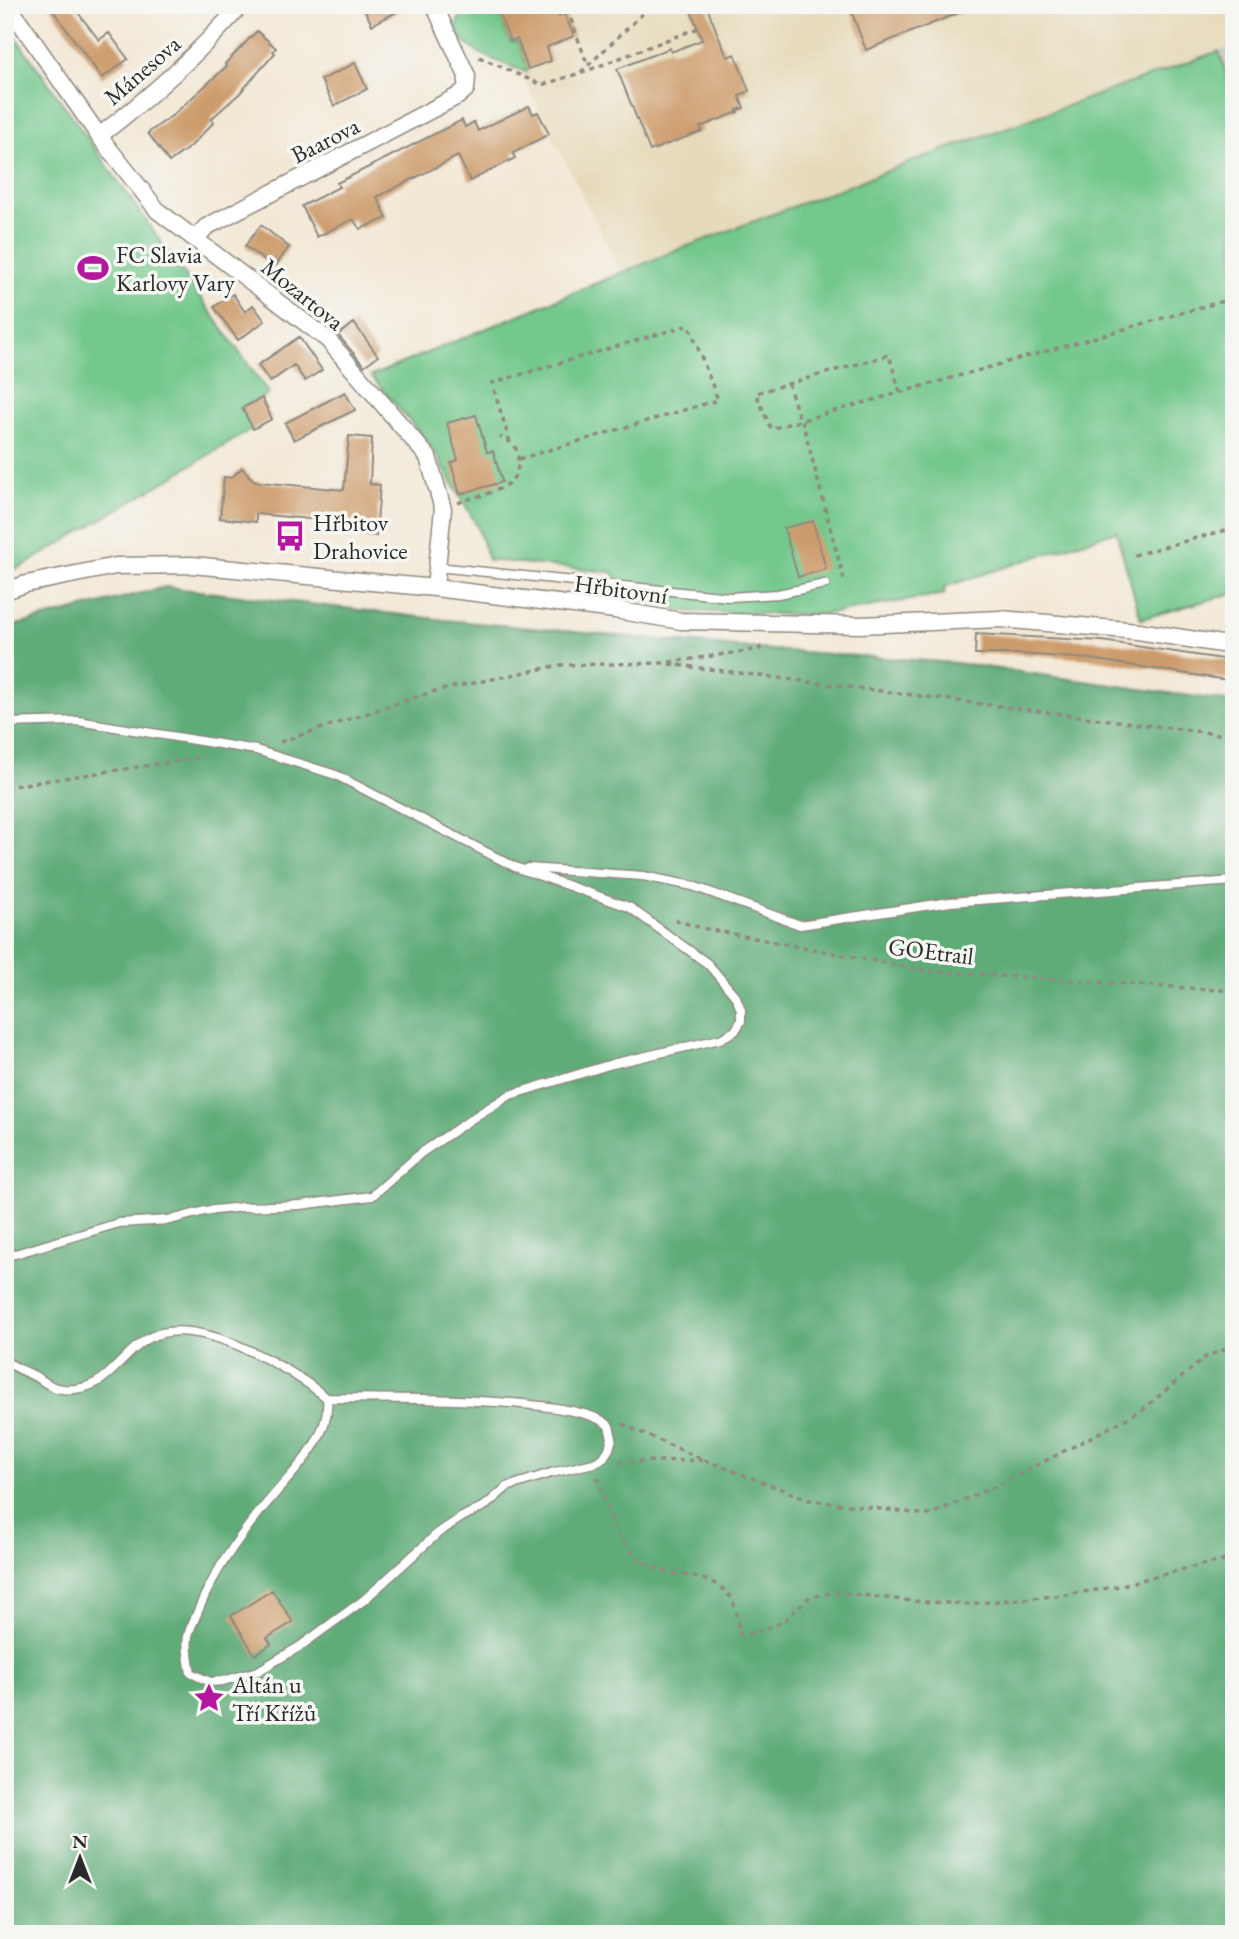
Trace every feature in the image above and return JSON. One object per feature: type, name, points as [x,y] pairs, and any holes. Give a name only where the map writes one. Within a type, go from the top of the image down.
[{"type":"street","name":"Mozartova","points":[[8,5],[99,136],[158,211],[328,340],[428,457],[443,509],[435,588]]},
{"type":"street","name":"Mánesova","points":[[99,136],[148,99],[206,45],[242,5]]},
{"type":"street","points":[[434,5],[455,47]]},
{"type":"street","name":"Baarova","points":[[195,239],[206,227],[458,96],[466,89],[467,76],[455,47]]},
{"type":"street","name":"Hřbitovní","points":[[5,591],[26,584],[116,566],[192,565],[435,588],[615,610],[681,621],[860,625],[1001,619],[1138,631],[1234,646]]},
{"type":"lane","points":[[437,567],[730,597],[778,594],[825,584]]},
{"type":"lane","points":[[5,723],[78,721],[257,750],[336,775],[515,867],[629,907],[708,964],[737,997],[741,1010],[741,1021],[735,1031],[720,1039],[612,1064],[510,1095],[421,1153],[372,1196],[300,1205],[205,1211],[170,1220],[119,1223],[5,1257]]},
{"type":"lane","points":[[515,867],[643,876],[693,886],[800,925],[950,902],[1234,881]]},
{"type":"lane","points":[[5,1361],[55,1388],[75,1389],[89,1386],[106,1377],[131,1352],[159,1334],[178,1331],[236,1345],[273,1361],[303,1379],[327,1398],[544,1405],[595,1416],[609,1426],[612,1438],[607,1454],[594,1463],[551,1472],[507,1487],[486,1505],[462,1517],[438,1534],[365,1600],[299,1647],[258,1671],[210,1682],[191,1673],[188,1634],[213,1575],[259,1512],[317,1442],[328,1412],[327,1398]]},
{"type":"path","points":[[579,74],[652,5]]},
{"type":"path","points":[[558,12],[567,9],[588,66]]},
{"type":"path","points":[[455,47],[542,85],[579,74],[698,28]]},
{"type":"path","points":[[900,392],[889,355],[756,393],[771,429],[1234,298]]},
{"type":"path","points":[[510,442],[492,383],[689,325],[718,400],[519,459]]},
{"type":"path","points":[[788,383],[801,421],[845,584]]},
{"type":"path","points":[[443,509],[505,489],[513,482],[519,468],[518,451],[500,436]]},
{"type":"path","points":[[1134,555],[1234,527]]},
{"type":"path","points":[[257,750],[435,691],[560,665],[664,663],[760,649],[761,622]]},
{"type":"path","points":[[664,663],[1234,736]]},
{"type":"path","points":[[5,787],[217,755]]},
{"type":"path","name":"GOEtrail","points":[[666,918],[702,928],[927,971],[1234,991]]},
{"type":"path","points":[[595,1416],[610,1419],[704,1460],[810,1500],[929,1516],[1005,1482],[1141,1411],[1208,1356],[1234,1346]]},
{"type":"path","points":[[704,1460],[594,1463],[611,1524],[629,1550],[653,1568],[708,1578],[730,1595],[741,1635],[755,1633],[783,1622],[808,1598],[835,1592],[969,1604],[1066,1595],[1114,1587],[1234,1559]]},
{"type":"shaded area","points":[[496,5],[1234,5],[1234,46],[620,270],[527,86]]},
{"type":"shaded area","points":[[1234,46],[1234,102],[1219,51]]},
{"type":"green space","points":[[478,5],[496,5],[510,41],[518,42],[528,69],[526,72],[480,53],[460,37],[456,27],[460,17]]},
{"type":"green space","name":"FC Slavia Karlovy Vary","points":[[5,22],[269,394],[242,408],[254,428],[23,566],[5,572]]},
{"type":"green space","points":[[1219,51],[1234,102],[1234,593],[1141,619],[1116,531],[944,587],[945,594],[810,615],[680,611],[628,597],[612,572],[488,560],[477,526],[431,446],[371,376],[672,252]]},
{"type":"green space","points":[[165,587],[445,620],[760,649],[956,663],[1234,702],[1234,1934],[5,1934],[5,628]]},
{"type":"building","points":[[49,5],[72,5],[99,40],[109,33],[128,59],[102,78]]},
{"type":"building","points":[[362,5],[410,5],[372,25]]},
{"type":"building","points":[[496,5],[554,5],[558,16],[564,13],[574,36],[547,47],[551,61],[528,69],[517,39],[510,41]]},
{"type":"building","points":[[689,5],[706,5],[727,57],[735,54],[749,91],[739,96],[744,108],[737,110],[738,112],[700,127],[702,131],[650,151],[617,69],[670,48],[671,52],[702,40]]},
{"type":"building","points":[[849,5],[976,5],[976,6],[866,50]]},
{"type":"building","points":[[257,31],[276,48],[273,51],[275,53],[239,94],[211,119],[214,122],[191,146],[169,162],[148,133],[173,115],[227,66],[225,64]]},
{"type":"building","points":[[355,63],[367,89],[334,106],[321,80]]},
{"type":"building","points":[[529,106],[533,114],[538,112],[549,134],[513,153],[515,158],[470,181],[458,156],[377,197],[387,218],[360,229],[353,219],[317,237],[302,206],[339,187],[337,183],[462,120],[465,127],[474,122],[478,131]]},
{"type":"building","points":[[261,225],[289,247],[274,268],[245,246]]},
{"type":"building","points":[[233,294],[245,312],[253,305],[265,321],[238,340],[214,307]]},
{"type":"building","points":[[354,323],[378,356],[364,366],[338,335]]},
{"type":"building","points":[[299,337],[322,370],[305,381],[294,365],[270,382],[258,365]]},
{"type":"building","points":[[345,392],[355,410],[294,440],[285,423]]},
{"type":"building","points":[[262,398],[272,419],[253,429],[242,408]]},
{"type":"building","points":[[476,415],[487,452],[493,451],[502,482],[460,494],[451,463],[458,460],[447,423]]},
{"type":"building","points":[[349,436],[372,438],[370,484],[380,485],[376,536],[340,531],[341,522],[256,514],[256,522],[220,518],[224,477],[231,478],[242,468],[253,480],[260,482],[344,490]]},
{"type":"building","points":[[813,521],[826,569],[798,577],[784,528]]},
{"type":"building","points":[[976,634],[1102,641],[1222,659],[1234,662],[1234,681],[1090,659],[975,654]]},
{"type":"building","points":[[272,1590],[293,1622],[267,1638],[271,1644],[255,1655],[231,1616]]},
{"type":"place","name":"FC Slavia Karlovy Vary","points":[[93,268]]},
{"type":"place","name":"Hřbitov Drahovice","points":[[290,536]]},
{"type":"place","name":"Altán u Tří Křížů","points":[[209,1698]]}]
